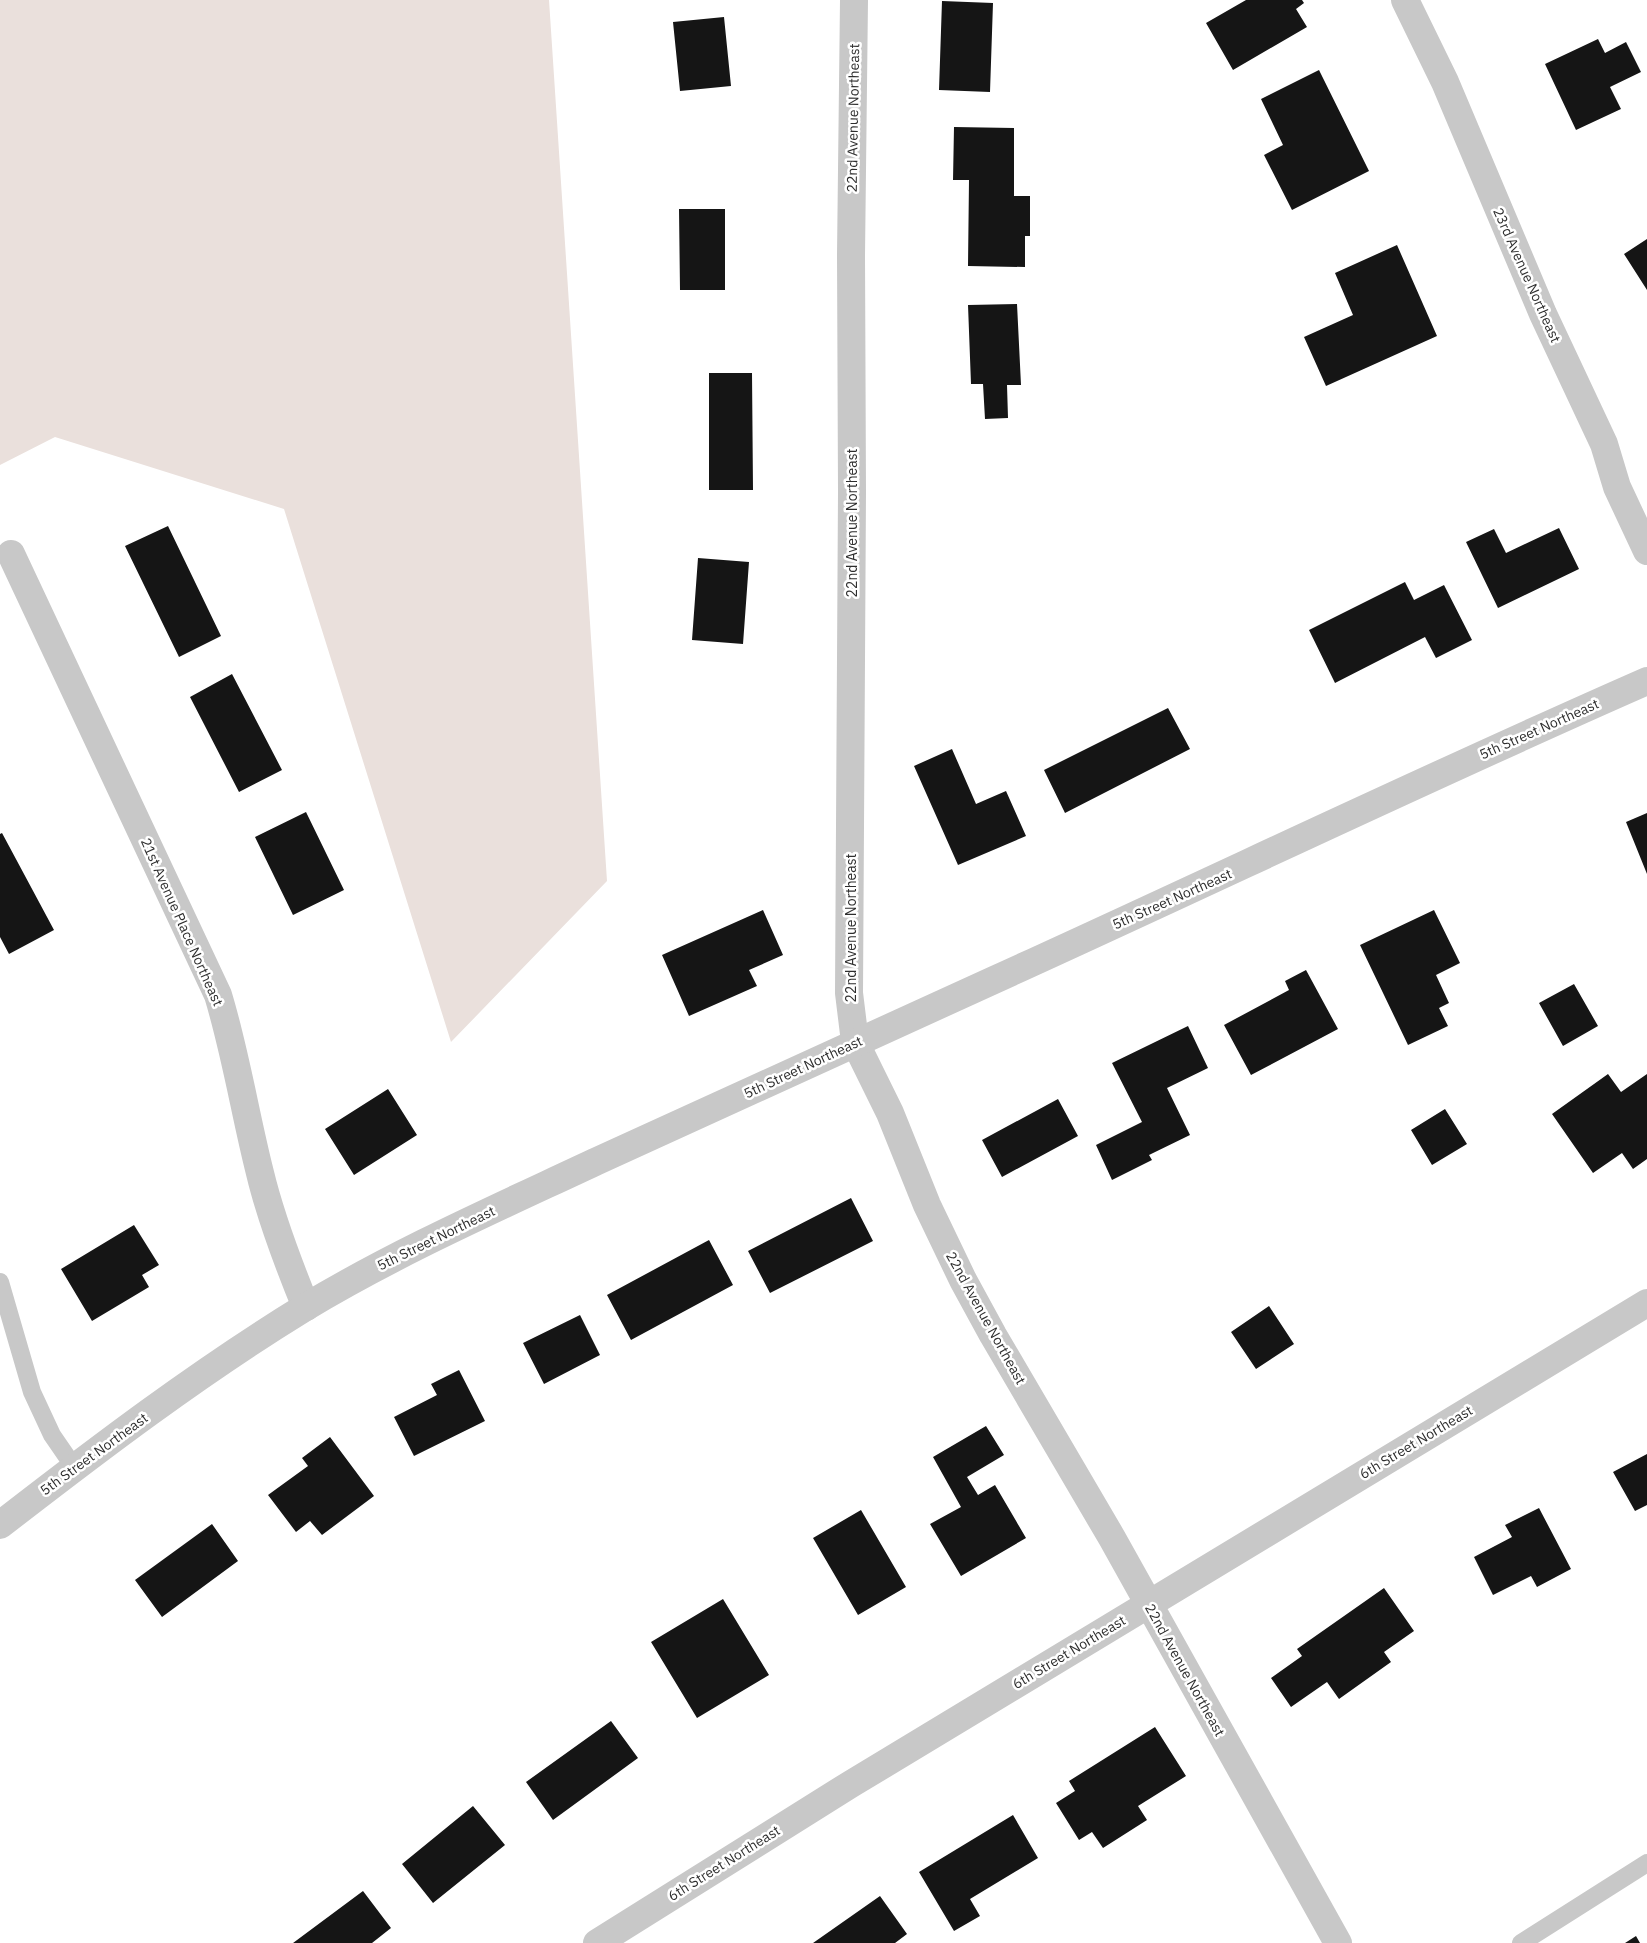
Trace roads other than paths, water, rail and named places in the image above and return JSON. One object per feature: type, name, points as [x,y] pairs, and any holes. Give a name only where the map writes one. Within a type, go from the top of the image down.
[{"type":"street","name":"22nd Avenue Northeast","points":[[854,0],[850,254],[852,501],[850,993],[855,1042],[890,1113],[927,1205],[992,1335],[1112,1538],[1338,1943]]},
{"type":"street","name":"23rd Avenue Northeast","points":[[1405,0],[1445,82],[1536,296],[1604,444],[1617,487],[1647,551]]},
{"type":"street","name":"21st Avenue Place Northeast","points":[[11,554],[218,995],[230,1034],[260,1174],[285,1255],[306,1307]]},
{"type":"street","name":"5th Street Northeast","points":[[0,1525],[74,1467],[223,1360],[306,1307],[383,1263],[855,1042],[1216,879],[1523,735],[1647,681]]},
{"type":"street","name":"6th Street Northeast","points":[[597,1943],[851,1784],[1647,1303]]},
{"type":"lane","points":[[0,1282],[32,1392],[52,1435],[74,1467]]},
{"type":"lane","points":[[1521,1943],[1647,1862]]}]
